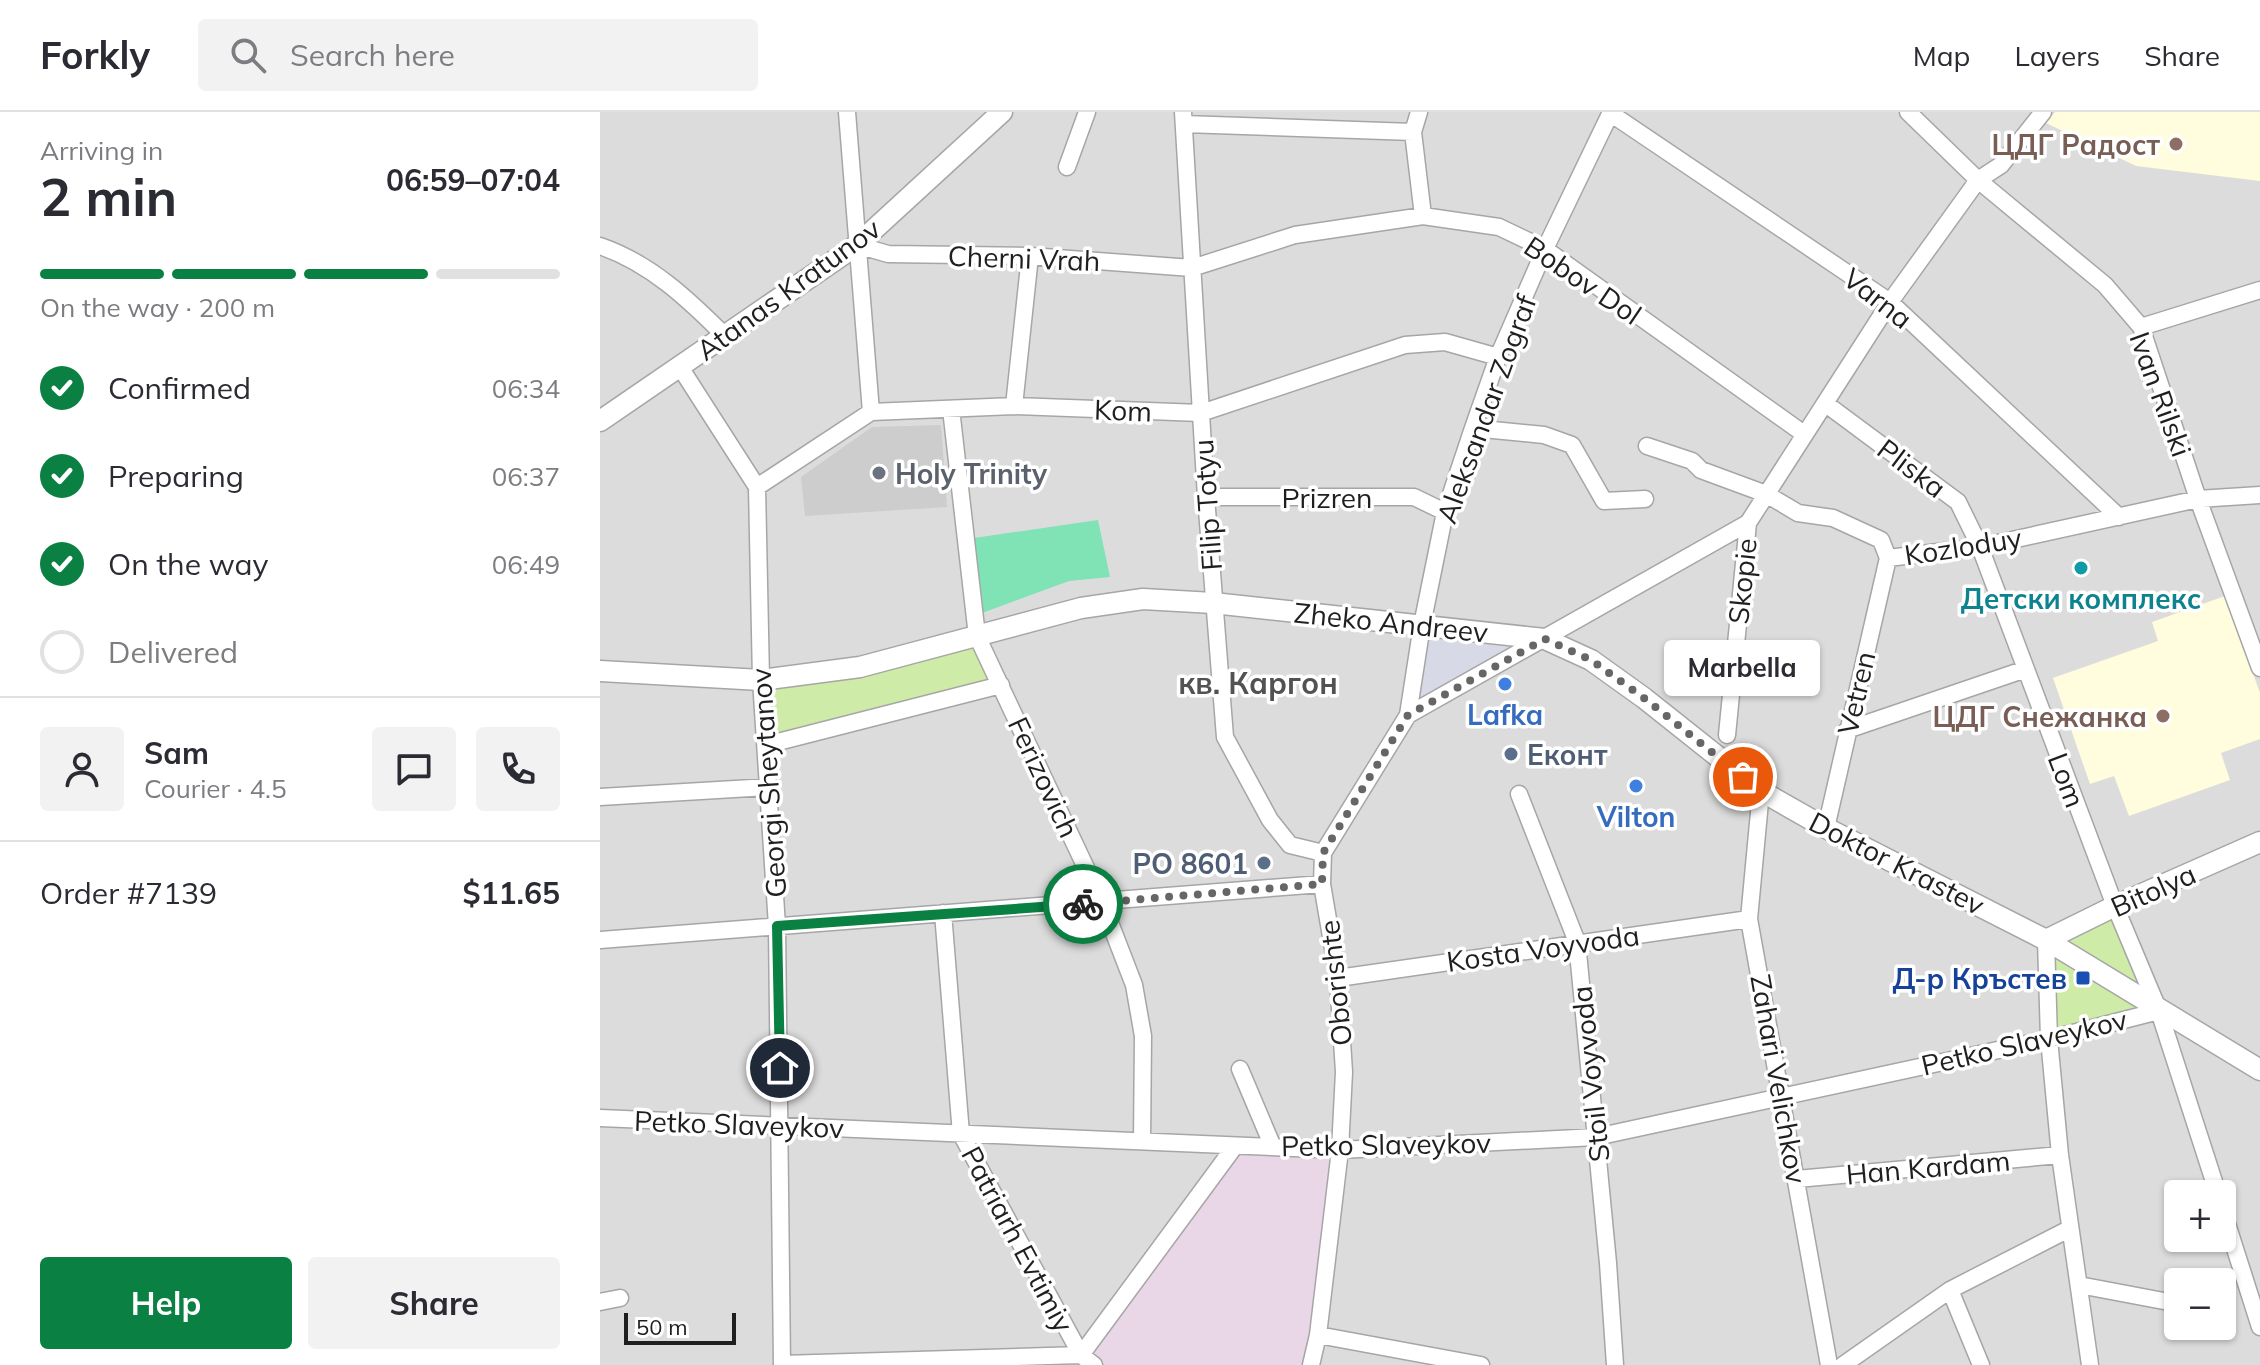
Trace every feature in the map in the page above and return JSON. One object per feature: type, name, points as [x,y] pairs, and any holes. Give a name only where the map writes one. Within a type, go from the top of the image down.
[{"type":"street","points":[[680,367],[757,487],[871,412],[847,112]]},
{"type":"street","name":"Atanas Kratunov","points":[[600,421],[857,245],[1002,112]]},
{"type":"street","points":[[1067,167],[1087,112]]},
{"type":"street","points":[[1419,112],[1413,132],[1423,216]]},
{"type":"street","name":"Aleksandar Zograf","points":[[1422,625],[1445,512],[1498,357],[1610,112]]},
{"type":"street","name":"Varna","points":[[1610,112],[1890,302],[2119,517]]},
{"type":"street","name":"Ivan Rilski","points":[[1908,112],[1978,180],[2105,285],[2141,327],[2198,499],[2260,668]]},
{"type":"street","points":[[1408,715],[1748,523],[1890,302],[1978,180],[2001,165],[2043,112]]},
{"type":"street","points":[[1184,118],[1413,132]]},
{"type":"street","name":"Filip Totyu","points":[[1184,118],[1213,603],[1225,737],[1270,820],[1290,845],[1323,853]]},
{"type":"street","name":"Bobov Dol","points":[[1192,268],[1295,235],[1423,216],[1499,227],[1545,249],[1804,434]]},
{"type":"street","name":"Cherni Vrah","points":[[857,245],[888,254],[1030,256],[1192,268]]},
{"type":"street","points":[[600,246],[641,264],[690,302],[725,336]]},
{"type":"street","points":[[1014,406],[1030,256]]},
{"type":"street","points":[[2141,327],[2260,290]]},
{"type":"street","name":"Kom","points":[[871,412],[1014,406],[1201,413],[1405,345],[1445,342],[1498,357]]},
{"type":"street","name":"Pliska","points":[[1826,404],[1958,502],[1980,547]]},
{"type":"street","name":"Ferizovich","points":[[951,409],[977,636],[1102,902],[1134,985],[1143,1036],[1142,1141]]},
{"type":"street","points":[[1473,428],[1544,435],[1572,445],[1604,501],[1645,499]]},
{"type":"street","name":"Kozloduy","points":[[1647,446],[1692,461],[1701,470],[1766,494],[1798,513],[1833,518],[1881,540],[1888,558],[1980,547],[2198,499],[2260,495]]},
{"type":"street","name":"Georgi Sheytanov","points":[[757,487],[761,680],[777,926],[782,1364]]},
{"type":"street","name":"Prizren","points":[[1206,497],[1414,497],[1445,512]]},
{"type":"street","name":"Skopie","points":[[1727,735],[1748,523]]},
{"type":"street","name":"Lom","points":[[1980,547],[2115,906],[2159,1011],[2213,1180]]},
{"type":"street","name":"Vetren","points":[[1826,828],[1888,558]]},
{"type":"street","name":"Zheko Andreev","points":[[600,671],[761,680],[860,667],[1081,608],[1143,599],[1213,603],[1545,639]]},
{"type":"street","name":"Oborishte","points":[[1311,1365],[1318,1335],[1340,1150],[1344,1072],[1338,978],[1322,884],[1323,853],[1408,715],[1422,625]]},
{"type":"street","name":"Doktor Krastev","points":[[1545,639],[1591,660],[1761,791],[1826,828],[2046,940],[2260,1070]]},
{"type":"street","points":[[1847,730],[2026,669]]},
{"type":"street","points":[[766,745],[1001,685]]},
{"type":"street","points":[[600,797],[768,787]]},
{"type":"street","name":"Zahari Velichkov","points":[[1761,791],[1749,919],[1829,1365]]},
{"type":"street","name":"Stoil Voyvoda","points":[[1519,794],[1577,942],[1615,1365]]},
{"type":"street","name":"Bitolya","points":[[2046,940],[2260,842]]},
{"type":"street","points":[[600,940],[1322,884]]},
{"type":"street","name":"Patriarh Evtimiy","points":[[943,913],[961,1134],[1088,1360]]},
{"type":"street","name":"Kosta Voyvoda","points":[[1338,978],[1749,919]]},
{"type":"street","points":[[2046,940],[2049,1039],[2060,1155],[2090,1365]]},
{"type":"street","name":"Petko Slaveykov","points":[[600,1118],[1340,1150],[1596,1137],[2049,1039],[2159,1011]]},
{"type":"street","points":[[1240,1069],[1273,1147]]},
{"type":"street","points":[[782,1364],[1088,1360],[1235,1146]]},
{"type":"street","name":"Han Kardam","points":[[1797,1179],[2060,1155]]},
{"type":"street","points":[[1843,1365],[1950,1290],[2069,1229]]},
{"type":"street","points":[[2236,1252],[2260,1327]]},
{"type":"street","points":[[2079,1285],[2164,1301]]},
{"type":"street","points":[[1950,1290],[1981,1365]]},
{"type":"street","points":[[600,1302],[620,1298]]},
{"type":"street","points":[[1318,1335],[1481,1365]]},
{"type":"shaded area","points":[[600,112],[2260,112],[2260,1365],[600,1365]]},
{"type":"shaded area","name":"ЦДГ Радост","points":[[2055,112],[2260,112],[2260,181],[2136,166],[2046,123]]},
{"type":"shaded area","points":[[941,425],[947,507],[805,516],[801,477],[872,427]]},
{"type":"shaded area","name":"ЦДГ Снежанка","points":[[2225,596],[2260,693],[2260,739],[2221,753],[2230,780],[2129,816],[2114,776],[2090,784],[2053,678],[2158,641],[2152,622]]},
{"type":"shaded area","points":[[1422,625],[1545,639],[1408,715]]},
{"type":"shaded area","points":[[1235,1146],[1340,1150],[1311,1365],[1094,1365],[1081,1355]]},
{"type":"green space","points":[[1098,520],[1110,577],[1069,581],[982,613],[974,538]]},
{"type":"green space","points":[[977,636],[1001,685],[766,745],[761,680]]},
{"type":"green space","points":[[2115,906],[2159,1011],[2049,1039],[2046,940]]},
{"type":"way so far","points":[[1083,904],[1322,884],[1323,853],[1408,715],[1545,639],[1591,660],[1743,777]]},
{"type":"place","name":"ЦДГ Радост","points":[[2176,144]]},
{"type":"place","name":"Holy Trinity","points":[[879,473]]},
{"type":"place","name":"Детски комплекс","points":[[2081,568]]},
{"type":"place","name":"Lafka","points":[[1505,684]]},
{"type":"place","name":"ЦДГ Снежанка","points":[[2163,716]]},
{"type":"place","name":"Еконт","points":[[1511,754]]},
{"type":"place","name":"Marbella","points":[[1743,777]]},
{"type":"place","name":"Vilton","points":[[1636,786]]},
{"type":"place","name":"PO 8601","points":[[1264,863]]},
{"type":"place","name":"Д-р Кръстев","points":[[2083,978]]},
{"type":"district","name":"кв. Каргон","points":[[1258,683]]},
{"type":"route","points":[[780,1068],[777,926],[1083,904]]}]
